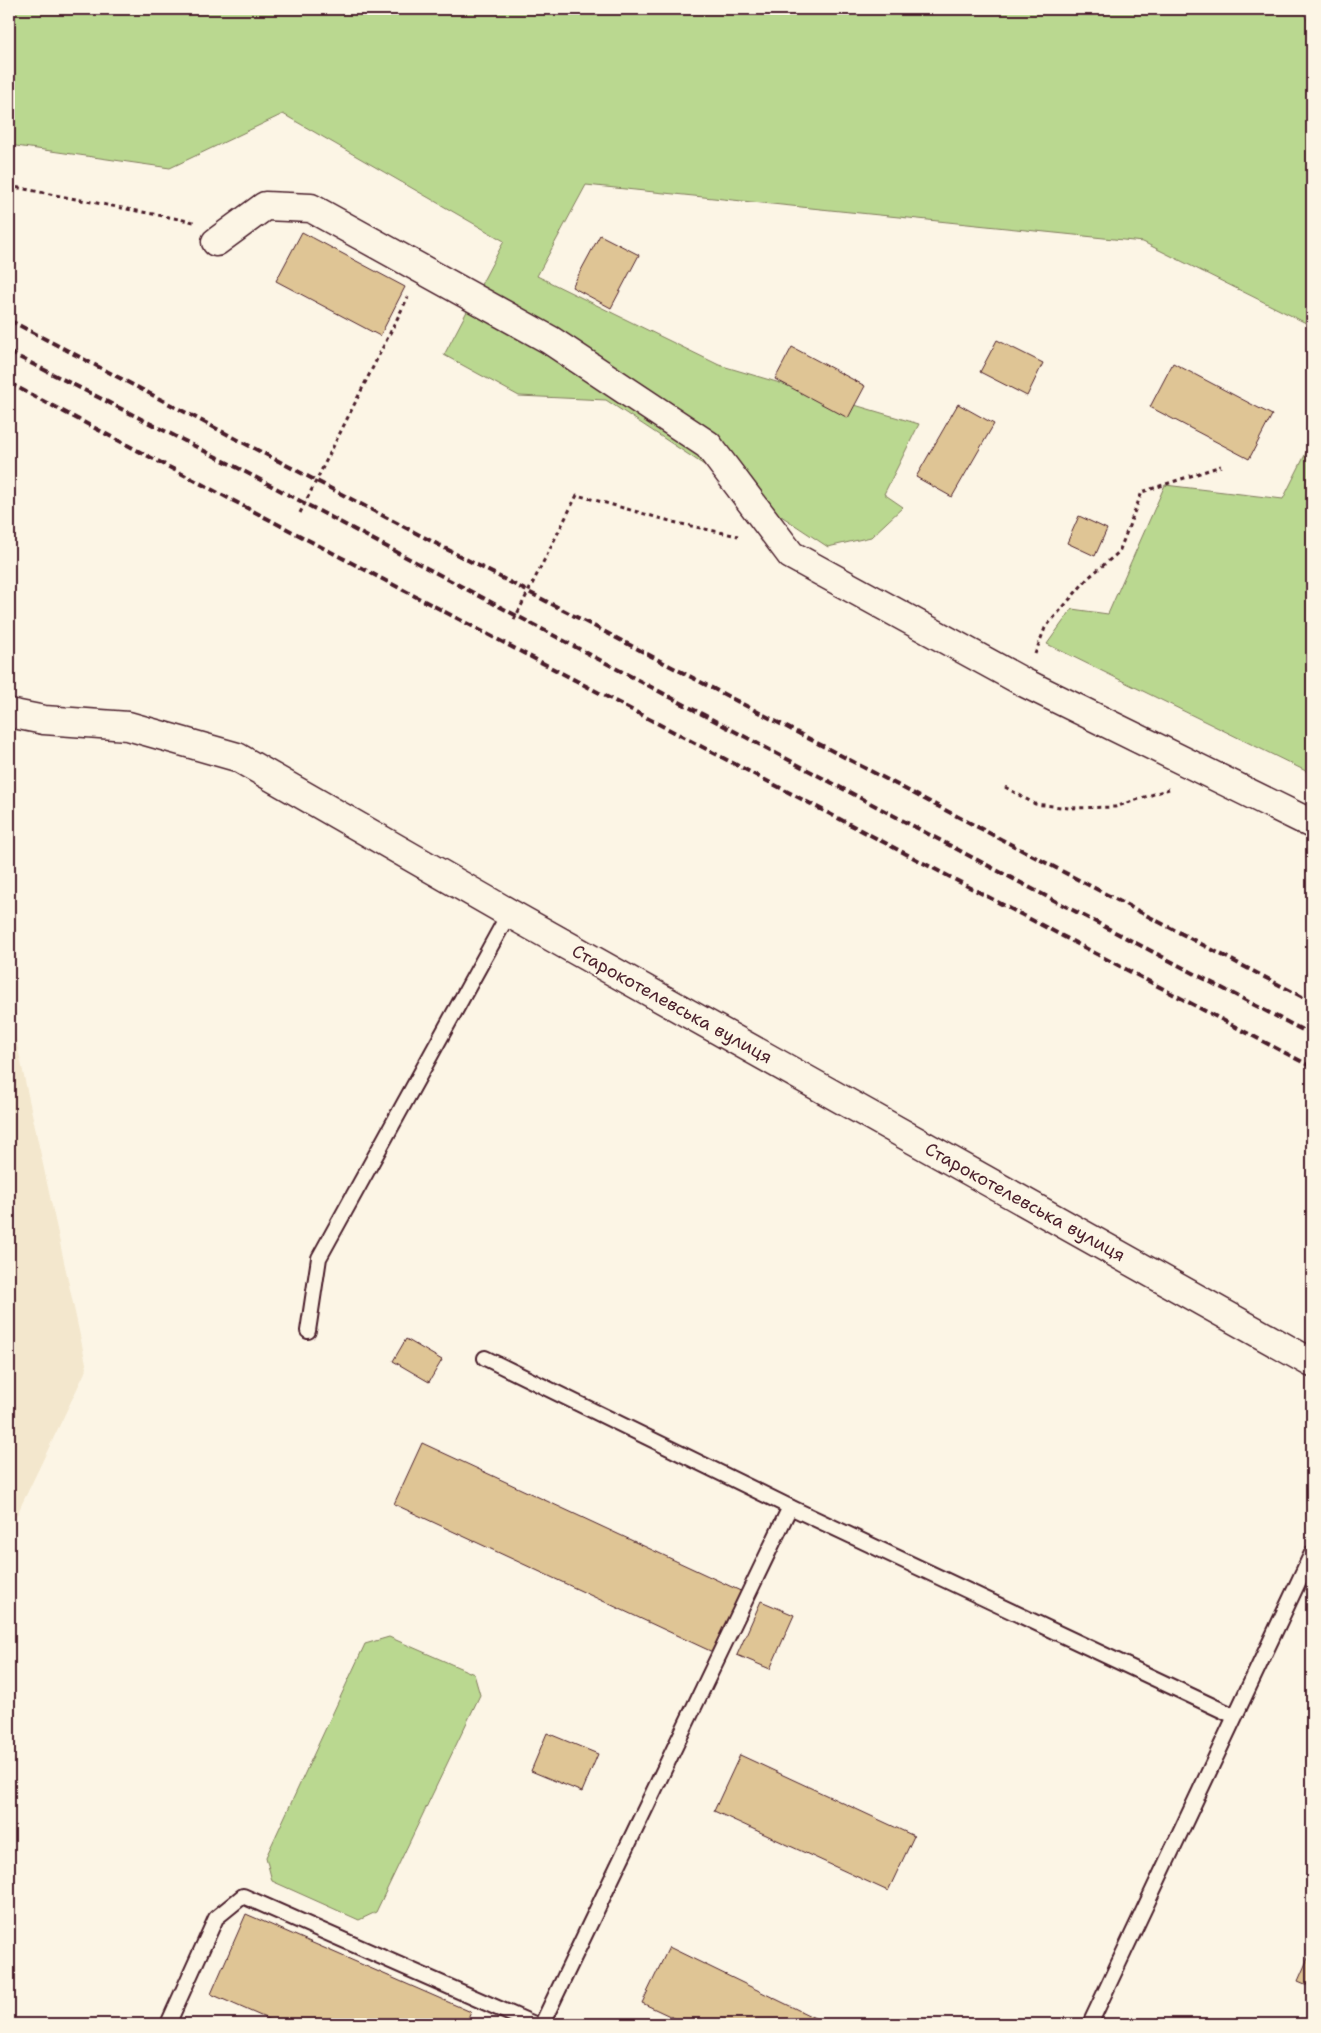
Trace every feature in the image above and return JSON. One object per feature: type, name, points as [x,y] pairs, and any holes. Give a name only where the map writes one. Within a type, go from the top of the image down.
[{"type":"street","points":[[216,242],[265,206],[311,208],[550,340],[708,446],[791,555],[1024,683],[1312,824]]},
{"type":"street","name":"Старокотелевська вулиця","points":[[9,713],[44,720],[128,726],[237,757],[509,913],[1312,1363]]},
{"type":"lane","points":[[308,1331],[319,1258],[509,913]]},
{"type":"lane","points":[[485,1358],[790,1507],[1234,1716]]},
{"type":"lane","points":[[542,2024],[790,1507]]},
{"type":"lane","points":[[1090,2024],[1312,1553]]},
{"type":"lane","points":[[168,2024],[216,1918],[243,1896],[534,2024]]},
{"type":"path","points":[[9,186],[193,220],[216,242]]},
{"type":"path","points":[[300,513],[421,270]]},
{"type":"path","points":[[1024,683],[1045,628],[1088,578],[1119,552],[1142,492],[1221,466]]},
{"type":"path","points":[[514,620],[577,495],[678,523],[746,538]]},
{"type":"path","points":[[1005,788],[1035,804],[1070,808],[1115,807],[1212,775]]},
{"type":"shaded area","points":[[9,1007],[87,1368],[9,1531]]},
{"type":"green space","points":[[9,9],[1301,9],[1312,29],[1312,326],[1143,242],[586,185],[537,276],[719,365],[919,424],[884,494],[903,507],[871,537],[828,547],[606,400],[519,396],[444,355],[504,241],[283,114],[170,168],[9,145]]},
{"type":"green space","points":[[1312,441],[1312,774],[1047,644],[1072,609],[1108,614],[1165,485],[1283,499]]},
{"type":"green space","points":[[389,1637],[474,1674],[480,1695],[376,1912],[359,1920],[272,1881],[266,1857],[365,1644]]},
{"type":"building","points":[[302,232],[405,287],[380,336],[276,281]]},
{"type":"building","points":[[600,235],[639,255],[611,308],[572,287]]},
{"type":"building","points":[[997,340],[1043,363],[1027,396],[980,372]]},
{"type":"building","points":[[792,347],[865,386],[848,418],[775,379]]},
{"type":"building","points":[[1173,363],[1272,415],[1249,459],[1150,407]]},
{"type":"building","points":[[958,404],[994,424],[952,497],[916,477]]},
{"type":"building","points":[[1079,516],[1107,529],[1095,556],[1067,543]]},
{"type":"building","points":[[406,1339],[442,1360],[429,1382],[393,1361]]},
{"type":"building","points":[[422,1443],[747,1594],[719,1655],[394,1504]]},
{"type":"building","points":[[761,1601],[794,1615],[770,1669],[737,1655]]},
{"type":"building","points":[[547,1733],[598,1754],[582,1792],[531,1771]]},
{"type":"building","points":[[740,1755],[914,1836],[888,1891],[714,1811]]},
{"type":"building","points":[[246,1914],[471,2012],[466,2024],[279,2024],[211,1994]]},
{"type":"building","points":[[669,1947],[827,2024],[687,2024],[642,2003]]},
{"type":"building","points":[[1312,1949],[1312,1987],[1298,1981]]},
{"type":"railway","points":[[9,320],[1312,1002]]},
{"type":"railway","points":[[9,352],[238,468],[1000,872],[1312,1035]]},
{"type":"railway","points":[[9,383],[1312,1067]]}]
